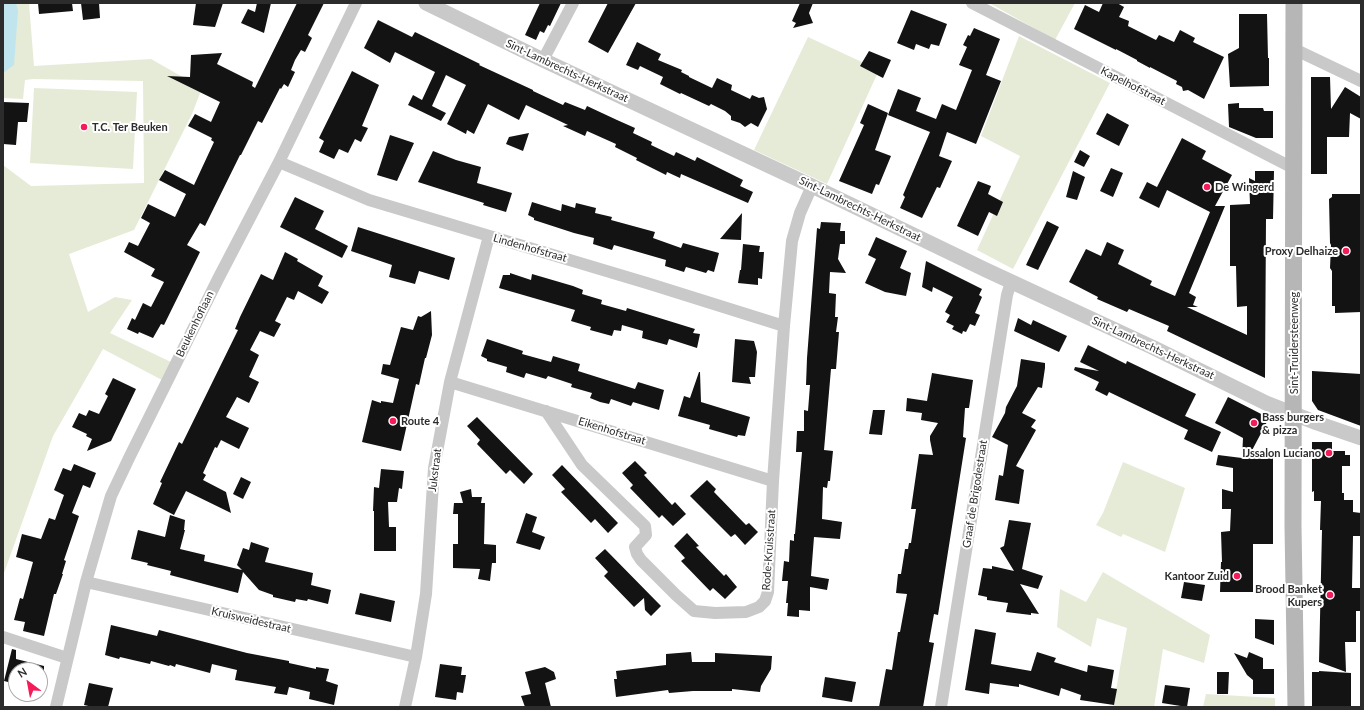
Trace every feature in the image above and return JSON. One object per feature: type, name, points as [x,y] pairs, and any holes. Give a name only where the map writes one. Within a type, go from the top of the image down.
[{"type":"main road","name":"Sint-Truidersteenweg","points":[[1294,3],[1293,526],[1296,707]]},
{"type":"street","name":"Beukenhoflaan","points":[[56,707],[86,582],[114,490],[218,279],[280,162],[356,3]]},
{"type":"street","name":"Sint-Lambrechts-Herkstraat","points":[[426,3],[1011,282],[1152,347],[1266,403],[1361,438]]},
{"type":"street","points":[[543,60],[573,3]]},
{"type":"street","name":"Kapelhofstraat","points":[[972,3],[1293,168]]},
{"type":"street","points":[[1294,49],[1361,81]]},
{"type":"street","name":"Lindenhofstraat","points":[[280,162],[369,200],[650,284],[784,326]]},
{"type":"street","name":"Rode-Kruisstraat","points":[[546,410],[582,465],[645,526],[646,535],[635,547],[641,560],[694,611],[715,613],[746,612],[759,607],[765,601],[768,592],[773,481],[784,326],[792,241],[800,213],[812,186]]},
{"type":"street","name":"Jukstraat","points":[[405,707],[416,657],[426,594],[434,468],[450,382],[490,236]]},
{"type":"street","name":"Graaf de Brigodestraat","points":[[942,707],[1005,302],[1011,282]]},
{"type":"street","name":"Eikenhofstraat","points":[[450,382],[546,410],[773,481]]},
{"type":"street","name":"Kruisweidestraat","points":[[86,582],[416,657]]},
{"type":"street","points":[[3,637],[67,658]]},
{"type":"green space","points":[[3,3],[29,3],[34,66],[151,59],[202,88],[192,114],[134,230],[69,254],[88,312],[115,297],[132,300],[110,333],[171,362],[162,380],[103,349],[53,436],[3,576],[3,165],[31,186],[144,183],[143,81],[33,79],[25,80],[23,99],[3,98]]},
{"type":"green space","points":[[991,3],[1075,3],[1055,40]]},
{"type":"green space","points":[[1019,36],[1110,83],[1013,269],[977,250],[1020,156],[981,136]]},
{"type":"green space","points":[[808,37],[879,70],[827,184],[754,150]]},
{"type":"green space","name":"T.C. Ter Beuken","points":[[34,88],[137,92],[133,169],[30,163]]},
{"type":"green space","points":[[1123,462],[1185,488],[1165,552],[1123,534],[1121,537],[1096,525],[1103,513]]},
{"type":"green space","points":[[1103,572],[1210,635],[1204,663],[1163,649],[1154,707],[1113,707],[1127,628],[1097,618],[1091,647],[1057,627],[1060,589],[1086,602]]},
{"type":"green space","points":[[1206,694],[1275,698],[1275,707],[1203,707]]},
{"type":"water","points":[[3,3],[16,3],[18,11],[14,65],[3,73]]},
{"type":"building","points":[[38,3],[72,3],[73,11],[39,14]]},
{"type":"building","points":[[81,3],[99,3],[100,18],[83,20]]},
{"type":"building","points":[[196,3],[223,3],[215,27],[193,25]]},
{"type":"building","points":[[257,3],[271,3],[264,33],[241,23],[248,9],[255,12]]},
{"type":"building","points":[[297,3],[324,3],[308,35],[312,38],[305,52],[301,50],[295,60],[291,70],[295,72],[288,87],[284,84],[281,89],[280,88],[262,123],[258,121],[205,226],[200,223],[187,245],[200,252],[164,325],[161,324],[153,338],[127,329],[132,318],[135,320],[143,303],[151,307],[164,282],[151,276],[155,269],[124,252],[129,242],[138,246],[150,223],[141,218],[148,204],[175,217],[186,194],[159,180],[165,170],[194,185],[214,142],[211,140],[212,138],[188,126],[195,114],[211,122],[220,102],[167,76],[190,77],[191,55],[222,53],[217,64],[253,82],[252,86],[255,88]]},
{"type":"building","points":[[540,3],[561,3],[550,26],[548,25],[544,33],[540,31],[536,40],[525,35]]},
{"type":"building","points":[[608,3],[636,3],[608,53],[588,42]]},
{"type":"building","points":[[800,3],[813,3],[809,13],[813,23],[793,28],[796,23],[792,21]]},
{"type":"building","points":[[1103,3],[1117,3],[1124,7],[1119,17],[1129,21],[1128,26],[1156,40],[1159,35],[1174,42],[1180,30],[1195,38],[1193,42],[1224,57],[1204,99],[1188,90],[1183,91],[1182,87],[1176,84],[1177,81],[1074,29],[1085,5],[1099,12]]},
{"type":"building","points":[[911,10],[947,24],[939,46],[931,44],[929,49],[916,44],[914,50],[897,43]]},
{"type":"building","points":[[1239,14],[1267,14],[1269,86],[1230,87],[1228,54],[1239,48]]},
{"type":"building","points":[[378,20],[412,37],[415,32],[480,64],[479,65],[563,105],[565,102],[585,110],[587,106],[635,128],[633,133],[652,142],[651,145],[674,156],[676,152],[695,161],[697,157],[743,180],[740,186],[753,192],[748,203],[681,174],[680,178],[667,172],[666,175],[636,160],[637,158],[615,147],[616,144],[587,131],[585,136],[563,126],[568,125],[526,105],[519,120],[488,104],[474,134],[467,130],[466,134],[447,124],[466,85],[446,75],[432,106],[446,113],[441,121],[408,105],[413,95],[422,100],[435,72],[395,52],[390,63],[364,48]]},
{"type":"building","points":[[974,28],[1000,39],[986,75],[1001,81],[976,144],[947,132],[939,156],[952,161],[940,188],[937,187],[922,218],[900,208],[905,197],[903,195],[930,132],[888,115],[898,89],[921,98],[916,111],[936,119],[942,104],[956,110],[972,70],[959,65],[967,47],[963,45],[968,35],[970,36]]},
{"type":"building","points":[[637,42],[661,54],[658,60],[682,70],[681,72],[689,77],[712,88],[717,78],[732,85],[731,90],[750,99],[752,95],[759,98],[764,97],[767,109],[758,127],[751,123],[745,127],[740,123],[731,120],[731,116],[725,111],[711,104],[709,106],[681,93],[680,94],[660,84],[663,77],[640,66],[638,70],[626,65]]},
{"type":"building","points":[[869,51],[891,60],[883,78],[860,66]]},
{"type":"building","points":[[352,71],[379,85],[362,126],[368,128],[361,142],[355,139],[348,153],[339,149],[334,159],[319,152],[324,141],[319,138]]},
{"type":"building","points":[[1311,77],[1330,77],[1331,109],[1345,87],[1361,97],[1361,119],[1350,113],[1349,137],[1327,137],[1327,174],[1311,174]]},
{"type":"building","points":[[3,102],[29,103],[27,122],[18,122],[16,145],[3,144]]},
{"type":"building","points":[[1239,103],[1239,108],[1263,108],[1264,111],[1273,111],[1273,138],[1256,138],[1229,127],[1228,104]]},
{"type":"building","points":[[868,104],[888,113],[875,150],[891,156],[879,185],[876,184],[872,194],[839,181],[864,125],[860,123]]},
{"type":"building","points":[[1107,113],[1129,125],[1119,146],[1096,134]]},
{"type":"building","points":[[529,133],[523,151],[506,144],[509,137]]},
{"type":"building","points":[[390,135],[414,143],[397,181],[377,175]]},
{"type":"building","points":[[1182,138],[1206,151],[1202,159],[1232,175],[1215,206],[1225,206],[1189,293],[1196,297],[1193,305],[1198,307],[1187,307],[1247,335],[1247,306],[1237,307],[1236,266],[1230,266],[1230,205],[1250,204],[1249,178],[1255,181],[1255,171],[1274,171],[1273,219],[1266,219],[1265,378],[1167,331],[1169,326],[1129,309],[1127,312],[1097,299],[1098,297],[1069,282],[1086,249],[1101,256],[1107,242],[1124,250],[1118,264],[1152,281],[1150,285],[1175,296],[1210,212],[1167,190],[1159,208],[1139,198],[1147,182],[1157,187]]},
{"type":"building","points":[[1080,150],[1090,156],[1084,167],[1074,162]]},
{"type":"building","points":[[433,151],[456,160],[481,167],[477,183],[512,193],[506,212],[483,205],[484,203],[418,182]]},
{"type":"building","points":[[1111,168],[1123,173],[1113,197],[1100,191]]},
{"type":"building","points":[[1073,171],[1085,177],[1077,200],[1066,197]]},
{"type":"building","points":[[978,181],[991,186],[988,194],[1003,202],[997,216],[989,212],[978,236],[957,226]]},
{"type":"building","name":"Proxy Delhaize","points":[[1332,194],[1361,194],[1361,312],[1335,313],[1335,306],[1332,306],[1329,199],[1332,197]]},
{"type":"building","points":[[295,197],[324,211],[315,229],[348,246],[342,258],[280,227]]},
{"type":"building","points":[[532,202],[561,211],[562,204],[575,208],[576,203],[596,208],[595,213],[612,217],[611,220],[655,232],[653,238],[681,248],[683,243],[719,253],[714,272],[708,270],[706,273],[686,267],[684,272],[665,266],[666,260],[614,245],[612,250],[593,244],[594,238],[534,220],[534,218],[528,215]]},
{"type":"building","points":[[742,213],[741,240],[720,239]]},
{"type":"building","points":[[1047,221],[1059,227],[1038,270],[1026,265]]},
{"type":"building","points":[[821,222],[841,223],[840,231],[845,231],[845,244],[840,244],[838,259],[846,273],[830,272],[829,293],[836,294],[835,317],[838,317],[836,332],[839,332],[836,369],[831,369],[824,450],[833,451],[830,481],[828,481],[827,488],[823,487],[822,519],[842,522],[840,539],[814,537],[811,576],[829,579],[827,590],[810,587],[810,611],[799,610],[799,617],[787,616],[788,603],[786,603],[788,581],[782,581],[784,561],[789,562],[790,540],[794,541],[795,534],[802,452],[796,452],[797,431],[804,431],[804,410],[808,411],[810,385],[806,385],[807,358],[817,228],[820,229]]},
{"type":"building","points":[[358,227],[455,258],[449,280],[419,271],[415,284],[389,277],[392,265],[351,251]]},
{"type":"building","points":[[876,237],[907,251],[900,268],[911,273],[906,296],[885,292],[865,283],[876,259],[868,255]]},
{"type":"building","points":[[743,244],[760,246],[759,252],[764,252],[762,279],[758,278],[758,285],[738,283],[741,270]]},
{"type":"building","points":[[285,252],[298,259],[297,261],[323,276],[318,286],[329,292],[322,304],[298,291],[294,300],[287,297],[275,321],[281,324],[274,337],[260,331],[250,350],[259,355],[249,377],[259,382],[249,403],[237,397],[226,417],[249,428],[239,449],[221,440],[217,448],[215,447],[203,473],[206,475],[203,480],[226,492],[231,513],[186,491],[174,515],[153,504],[162,483],[160,482],[179,442],[182,444],[238,330],[235,329],[261,274],[273,280]]},
{"type":"building","points":[[926,261],[982,289],[979,295],[982,297],[975,313],[980,315],[975,326],[970,324],[966,332],[963,331],[962,334],[952,329],[954,326],[946,322],[950,315],[945,312],[953,297],[933,287],[932,292],[922,287]]},
{"type":"building","points":[[510,273],[531,280],[532,274],[573,286],[583,290],[582,294],[602,300],[601,304],[626,311],[627,308],[695,329],[693,333],[700,334],[697,348],[669,339],[667,345],[642,338],[643,331],[622,325],[621,331],[614,330],[612,336],[590,330],[591,327],[571,321],[575,310],[499,288],[503,275],[510,275]]},
{"type":"building","points":[[431,311],[432,335],[419,385],[416,384],[401,451],[362,442],[372,400],[381,403],[381,401],[393,403],[399,379],[381,374],[383,364],[390,365],[401,327],[413,330],[418,316],[421,317]]},
{"type":"building","points":[[1018,318],[1031,325],[1033,320],[1067,336],[1059,352],[1014,331]]},
{"type":"building","points":[[487,339],[523,351],[522,354],[551,362],[553,356],[580,364],[578,371],[635,389],[638,382],[664,390],[659,410],[633,402],[631,406],[611,399],[609,404],[600,402],[590,398],[592,393],[571,387],[572,384],[548,376],[546,379],[526,373],[524,378],[506,372],[507,367],[487,361],[487,359],[481,356]]},
{"type":"building","points":[[735,339],[754,341],[757,352],[755,377],[749,377],[751,384],[732,382]]},
{"type":"building","points":[[1088,345],[1126,364],[1127,361],[1196,394],[1185,416],[1221,432],[1212,452],[1184,439],[1188,430],[1109,392],[1107,396],[1095,390],[1099,382],[1074,370],[1075,367],[1099,371],[1080,362]]},
{"type":"building","points":[[1021,359],[1045,363],[1045,368],[1042,388],[1038,387],[1022,413],[1036,420],[1031,427],[1036,430],[1016,466],[1024,470],[1019,504],[995,500],[999,475],[1003,476],[1008,445],[992,437],[1017,386]]},
{"type":"building","points":[[1312,371],[1361,374],[1361,426],[1318,410],[1312,401]]},
{"type":"building","points":[[699,372],[701,402],[750,417],[745,436],[738,435],[737,437],[709,429],[710,425],[678,416],[684,396],[690,398]]},
{"type":"building","points":[[932,373],[973,380],[969,408],[965,408],[963,437],[966,438],[938,615],[934,614],[929,642],[934,643],[923,707],[879,707],[886,669],[892,670],[898,632],[900,632],[907,594],[896,593],[898,574],[901,574],[905,549],[908,549],[909,543],[911,543],[916,509],[911,509],[919,454],[933,455],[930,436],[938,423],[921,420],[922,413],[906,411],[907,398],[927,401]]},
{"type":"building","points":[[113,378],[136,389],[111,441],[87,451],[92,439],[86,436],[87,434],[72,427],[79,413],[86,416],[89,410],[99,414],[108,396],[105,394]]},
{"type":"building","points":[[1228,397],[1269,418],[1248,458],[1273,458],[1273,544],[1253,544],[1253,592],[1220,592],[1222,562],[1221,532],[1230,531],[1231,509],[1222,509],[1222,489],[1233,492],[1233,468],[1216,465],[1218,455],[1242,458],[1243,438],[1215,423]]},
{"type":"building","points":[[873,410],[885,410],[882,435],[869,434]]},
{"type":"building","points":[[477,417],[533,474],[524,484],[510,470],[506,474],[477,444],[480,440],[467,426]]},
{"type":"building","points":[[1312,442],[1332,442],[1332,451],[1345,451],[1345,455],[1350,455],[1350,466],[1342,466],[1342,493],[1344,493],[1344,500],[1353,500],[1353,512],[1361,513],[1361,536],[1353,536],[1352,588],[1361,588],[1361,611],[1356,611],[1356,642],[1345,642],[1346,672],[1319,662],[1322,530],[1320,530],[1321,501],[1314,501],[1314,491],[1312,492]]},
{"type":"building","points":[[635,461],[647,473],[644,475],[672,505],[675,502],[686,514],[673,526],[662,515],[659,518],[630,488],[633,485],[622,473]]},
{"type":"building","points":[[74,464],[96,473],[90,488],[83,485],[72,513],[79,516],[64,560],[66,561],[63,574],[56,594],[54,594],[44,636],[23,631],[25,622],[14,620],[20,598],[23,599],[33,562],[16,557],[22,534],[41,539],[49,518],[55,520],[64,495],[54,490],[63,468],[71,471]]},
{"type":"building","points":[[562,465],[618,523],[608,533],[595,519],[591,523],[561,492],[565,489],[552,475]]},
{"type":"building","points":[[381,469],[404,471],[402,489],[399,488],[397,502],[388,502],[389,527],[396,527],[396,551],[374,551],[374,487],[379,488]]},
{"type":"building","points":[[241,477],[251,482],[243,499],[233,494]]},
{"type":"building","points":[[707,480],[716,489],[714,492],[746,525],[749,523],[758,532],[745,545],[735,534],[731,537],[690,496]]},
{"type":"building","points":[[471,489],[472,497],[482,497],[481,503],[485,503],[484,544],[496,545],[496,563],[492,563],[490,581],[478,579],[480,569],[453,568],[453,544],[458,544],[458,514],[453,514],[454,503],[463,503],[460,492]]},
{"type":"building","points":[[526,513],[537,517],[532,532],[545,537],[540,550],[516,543]]},
{"type":"building","points":[[170,515],[185,520],[185,530],[180,549],[205,555],[204,561],[242,570],[237,565],[243,548],[249,550],[251,542],[269,548],[265,562],[313,573],[311,585],[331,590],[328,604],[308,599],[307,601],[296,599],[295,602],[273,597],[273,595],[259,590],[243,572],[238,593],[170,575],[171,571],[131,559],[138,530],[165,537]]},
{"type":"building","points":[[1009,520],[1031,523],[1022,569],[1043,576],[1038,589],[1020,584],[1039,614],[1031,613],[1031,615],[1006,612],[1008,603],[987,600],[987,597],[978,595],[983,568],[992,569],[992,566],[1014,571],[1000,548],[1004,546]]},
{"type":"building","points":[[687,533],[699,546],[696,547],[724,576],[726,574],[737,587],[725,599],[713,588],[710,591],[681,561],[685,558],[674,546]]},
{"type":"building","points":[[605,549],[661,606],[651,616],[645,610],[644,598],[634,607],[604,576],[608,572],[595,558]]},
{"type":"building","points":[[1184,582],[1205,585],[1202,601],[1181,598]]},
{"type":"building","points":[[360,593],[395,601],[391,622],[355,614]]},
{"type":"building","points":[[1255,619],[1274,620],[1274,645],[1255,638]]},
{"type":"building","points":[[111,625],[157,636],[159,630],[247,653],[289,661],[289,663],[316,669],[316,667],[329,669],[326,681],[338,685],[334,705],[309,699],[310,692],[289,687],[287,695],[274,693],[276,687],[235,680],[237,670],[212,664],[210,673],[176,664],[175,667],[151,661],[150,664],[105,655]]},
{"type":"building","points":[[975,629],[996,633],[991,664],[1031,671],[1037,652],[1056,658],[1054,662],[1087,672],[1088,665],[1114,670],[1111,688],[1117,689],[1114,705],[1080,700],[1081,695],[1061,688],[1059,696],[1019,684],[1019,687],[990,683],[989,694],[965,690]]},
{"type":"building","points":[[12,649],[16,650],[16,659],[28,662],[9,662]]},
{"type":"building","points":[[691,652],[692,662],[715,662],[715,653],[772,656],[771,669],[761,686],[760,692],[732,689],[732,691],[693,691],[669,693],[668,690],[616,697],[614,679],[617,679],[616,671],[666,665],[666,654]]},
{"type":"building","points":[[1249,652],[1263,658],[1263,669],[1274,669],[1274,694],[1253,694],[1253,680],[1247,675],[1234,653],[1247,658]]},
{"type":"building","points":[[440,664],[462,667],[461,675],[466,675],[463,693],[457,692],[456,700],[435,697]]},
{"type":"building","points":[[8,665],[8,682],[4,681]]},
{"type":"building","points":[[545,667],[554,672],[556,679],[545,683],[551,707],[525,707],[521,696],[531,694],[525,672]]},
{"type":"building","points":[[1217,672],[1229,672],[1228,694],[1217,694]]},
{"type":"building","points":[[1312,672],[1351,673],[1351,707],[1312,707]]},
{"type":"building","points":[[825,677],[856,682],[852,702],[822,697]]},
{"type":"building","points":[[89,683],[113,688],[108,707],[93,707],[84,705]]},
{"type":"building","points":[[1165,685],[1190,688],[1187,707],[1162,703]]},
{"type":"place","name":"T.C. Ter Beuken","points":[[84,127]]},
{"type":"place","name":"De Wingerd","points":[[1207,187]]},
{"type":"place","name":"Proxy Delhaize","points":[[1346,251]]},
{"type":"place","name":"Route 4","points":[[393,421]]},
{"type":"place","name":"Bass burgers & pizza","points":[[1254,423]]},
{"type":"place","name":"IJssalon Luciano","points":[[1329,453]]},
{"type":"place","name":"Kantoor Zuid","points":[[1237,576]]},
{"type":"place","name":"Brood Banket Kupers","points":[[1330,595]]}]
